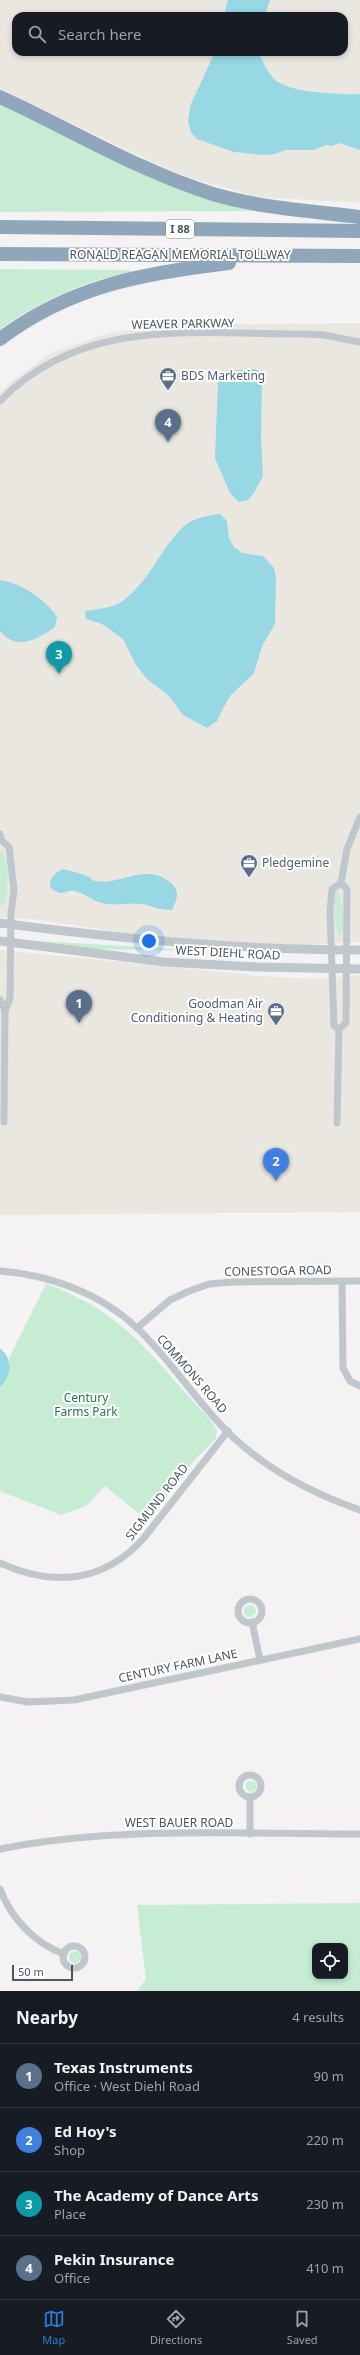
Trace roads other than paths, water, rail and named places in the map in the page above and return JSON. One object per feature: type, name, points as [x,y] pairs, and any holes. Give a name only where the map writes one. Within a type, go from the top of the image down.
[{"type":"highway","points":[[0,97],[149,168],[214,194],[279,207],[360,217]]},
{"type":"highway","name":"RONALD REAGAN MEMORIAL TOLLWAY","points":[[0,228],[360,231]]},
{"type":"highway","name":"RONALD REAGAN MEMORIAL TOLLWAY","points":[[0,254],[360,256]]},
{"type":"highway","points":[[0,340],[53,305],[116,282],[195,267],[287,256]]},
{"type":"street","name":"WEAVER PARKWAY","points":[[0,402],[18,384],[52,362],[84,347],[117,338],[157,334],[303,334],[324,335],[360,342]]},
{"type":"street","points":[[339,1029],[334,1026],[330,899],[332,889],[341,883],[346,848],[360,817]]},
{"type":"street","points":[[0,839],[9,847],[12,859],[14,890],[10,924],[10,999],[5,1010],[4,1122]]},
{"type":"street","points":[[337,1123],[339,1029],[346,1023],[347,889],[341,883]]},
{"type":"street","name":"WEST DIEHL ROAD","points":[[0,923],[89,935],[197,945],[360,950]]},
{"type":"street","name":"WEST DIEHL ROAD","points":[[0,941],[164,962],[360,969]]},
{"type":"street","points":[[0,1000],[5,1010]]},
{"type":"street","name":"COMMONS ROAD","points":[[0,1270],[49,1279],[75,1288],[107,1305],[137,1328],[228,1431],[251,1452],[292,1480],[318,1494],[360,1510]]},
{"type":"street","points":[[342,1281],[343,1368],[350,1381],[360,1386]]},
{"type":"street","name":"CONESTOGA ROAD","points":[[137,1328],[170,1300],[209,1284],[233,1282],[360,1281]]},
{"type":"street","name":"SIGMUND ROAD","points":[[0,1563],[30,1574],[57,1578],[86,1575],[113,1564],[129,1553],[143,1539],[228,1431]]},
{"type":"street","points":[[252,1622],[260,1660]]},
{"type":"street","name":"CENTURY FARM LANE","points":[[0,1697],[28,1702],[74,1700],[360,1639]]},
{"type":"street","points":[[250,1797],[250,1834]]},
{"type":"street","name":"WEST BAUER ROAD","points":[[0,1849],[55,1839],[101,1835],[360,1834]]},
{"type":"street","points":[[0,1889],[9,1908],[26,1929],[50,1948],[64,1954]]},
{"type":"water","points":[[228,0],[270,0],[266,12],[225,12]]},
{"type":"water","points":[[213,56],[260,56],[267,70],[274,79],[281,84],[315,92],[360,94],[360,150],[339,143],[332,146],[326,145],[314,150],[285,150],[276,154],[263,155],[234,152],[197,139],[192,134],[188,122],[190,106]]},
{"type":"water","points":[[254,369],[259,371],[262,377],[261,438],[263,476],[254,493],[248,500],[239,502],[230,493],[215,458],[218,379],[226,371]]},
{"type":"water","points":[[220,514],[227,521],[229,538],[234,547],[242,553],[263,556],[274,568],[276,578],[275,624],[262,646],[254,673],[229,697],[217,721],[207,728],[183,715],[168,695],[147,679],[136,665],[123,639],[102,624],[86,619],[85,614],[86,611],[109,607],[121,602],[131,594],[147,576],[168,545],[183,527],[191,521]]},
{"type":"water","points":[[0,580],[24,588],[39,598],[57,617],[55,627],[42,636],[28,641],[13,641],[7,637],[0,631]]},
{"type":"water","points":[[63,869],[88,876],[95,881],[104,882],[141,874],[160,876],[173,885],[176,889],[177,895],[172,910],[159,909],[141,904],[115,904],[98,902],[74,891],[59,893],[50,887],[54,876]]},
{"type":"water","points":[[0,1348],[4,1352],[9,1362],[9,1373],[4,1383],[0,1387]]},
{"type":"place","name":"BDS Marketing","points":[[168,391]]},
{"type":"place","name":"Pekin Insurance","points":[[168,442]]},
{"type":"place","name":"The Academy of Dance Arts","points":[[59,674]]},
{"type":"place","name":"Pledgemine","points":[[249,878]]},
{"type":"place","name":"Texas Instruments","points":[[79,1023]]},
{"type":"place","name":"Goodman Air Conditioning & Heating","points":[[276,1026]]},
{"type":"place","name":"Ed Hoy's","points":[[276,1181]]},
{"type":"park label","name":"Century Farms Park","points":[[86,1405]]}]
